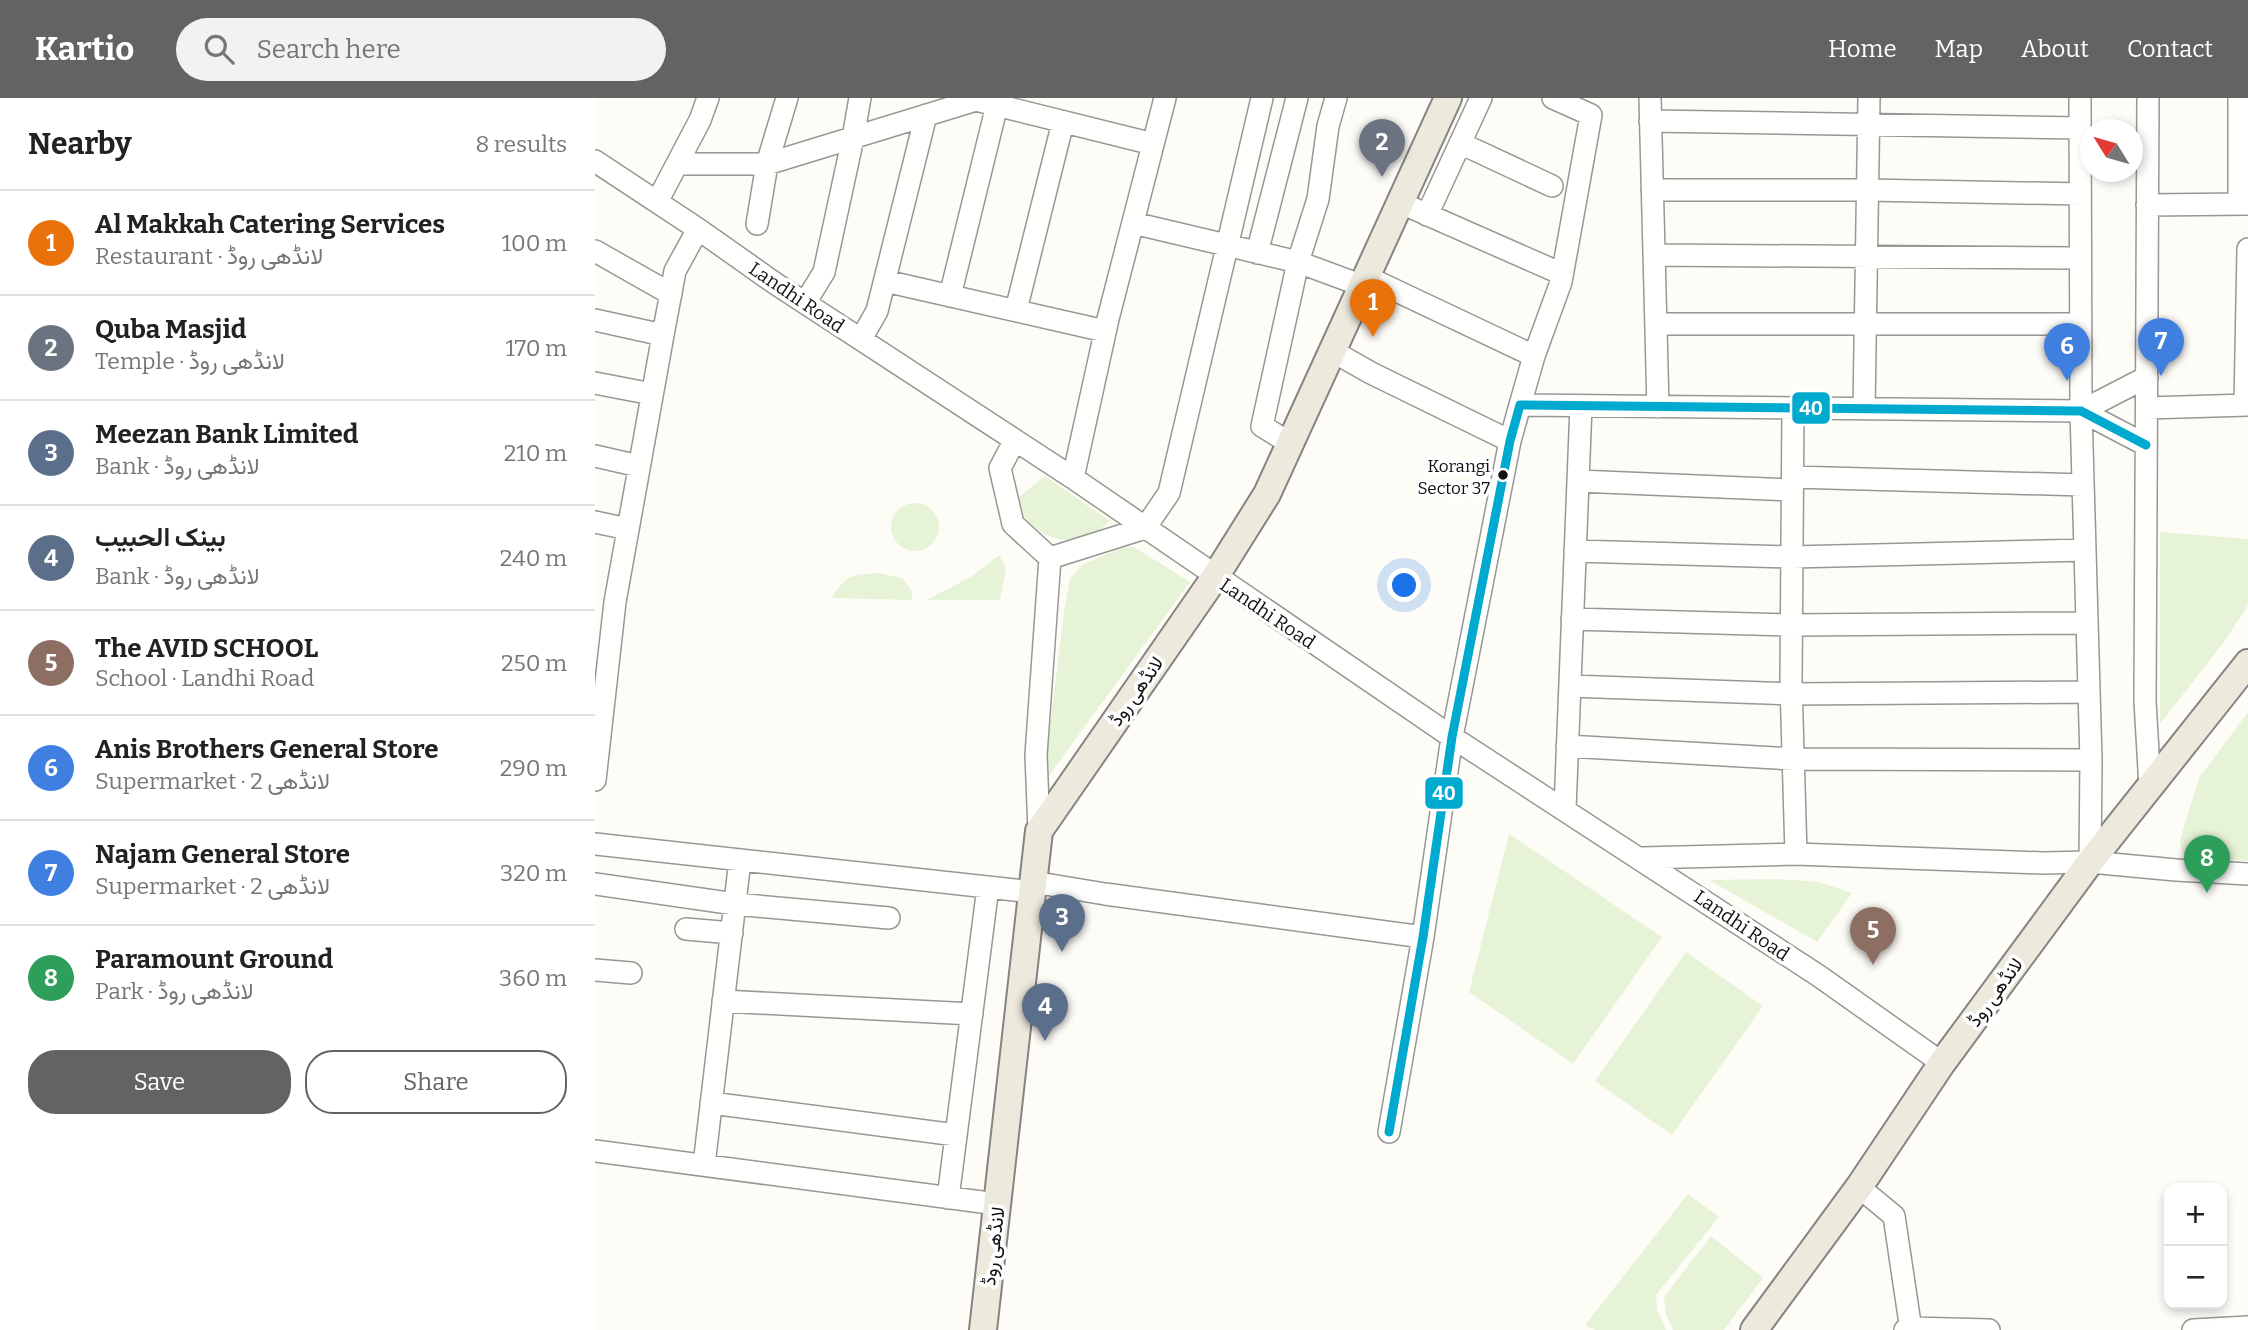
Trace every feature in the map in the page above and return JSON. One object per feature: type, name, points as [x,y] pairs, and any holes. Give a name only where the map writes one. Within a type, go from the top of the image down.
[{"type":"main road","name":"لانڈھی روڈ","points":[[983,1330],[1039,831],[1216,577],[1267,494],[1448,98]]},
{"type":"main road","name":"لانڈھی روڈ","points":[[1754,1330],[1859,1187],[1942,1063],[2090,862],[2248,663]]},
{"type":"street","points":[[657,202],[678,164],[708,98]]},
{"type":"street","points":[[757,224],[767,164],[786,98]]},
{"type":"street","points":[[805,303],[824,272],[860,98]]},
{"type":"street","points":[[1073,478],[1105,331],[1165,98]]},
{"type":"street","points":[[1050,558],[1145,528],[1169,493],[1262,98]]},
{"type":"street","points":[[1257,253],[1297,98]]},
{"type":"street","points":[[1290,444],[1262,426],[1298,262],[1318,199],[1328,126],[1336,98]]},
{"type":"street","points":[[1427,215],[1481,98]]},
{"type":"street","points":[[1389,1132],[1423,937],[1452,737],[1510,441],[1534,356],[1562,274],[1591,115],[1553,98]]},
{"type":"street","points":[[1650,98],[1658,407]]},
{"type":"street","points":[[1864,409],[1869,98]]},
{"type":"street","points":[[2080,98],[2080,119]]},
{"type":"street","points":[[2148,98],[2145,701],[2150,787]]},
{"type":"street","points":[[2147,205],[2243,204],[2239,98]]},
{"type":"street","points":[[678,164],[767,164],[976,100],[1153,144]]},
{"type":"street","points":[[950,296],[997,105]]},
{"type":"street","points":[[861,339],[877,311],[926,115]]},
{"type":"street","points":[[1650,121],[2080,128]]},
{"type":"street","points":[[1016,310],[1063,122]]},
{"type":"street","points":[[1460,143],[1552,186]]},
{"type":"street","name":"Landhi Road","points":[[595,161],[805,303],[1073,478],[1452,737],[1819,976],[1942,1063]]},
{"type":"street","points":[[2080,182],[2081,411],[2091,760],[2090,862]]},
{"type":"street","points":[[1652,190],[2080,194]]},
{"type":"street","points":[[1401,203],[1562,274]]},
{"type":"street","points":[[1133,223],[1298,262],[1365,281],[1534,356]]},
{"type":"street","points":[[595,780],[605,600],[628,529],[675,271],[698,229]]},
{"type":"street","points":[[2147,408],[2246,405],[2248,249]]},
{"type":"street","points":[[595,251],[671,294]]},
{"type":"street","points":[[1654,255],[2080,258]]},
{"type":"street","points":[[885,281],[1105,331]]},
{"type":"street","points":[[595,320],[663,335]]},
{"type":"street","points":[[1656,324],[2080,324]]},
{"type":"street","points":[[1334,352],[1510,441]]},
{"type":"street","points":[[2081,411],[2147,377]]},
{"type":"street","points":[[595,383],[652,394]]},
{"type":"street","points":[[1519,406],[2081,411],[2146,445]]},
{"type":"street","points":[[1565,809],[1581,406]]},
{"type":"street","points":[[1793,408],[1791,694],[1796,854]]},
{"type":"street","points":[[1015,440],[1000,468],[1013,524],[1050,558]]},
{"type":"street","points":[[595,456],[639,466]]},
{"type":"street","points":[[1578,481],[2083,485]]},
{"type":"street","points":[[595,522],[628,529]]},
{"type":"street","points":[[1575,551],[1792,556],[2085,550]]},
{"type":"street","points":[[1039,831],[1036,755],[1050,558]]},
{"type":"street","points":[[1572,619],[1791,625],[2087,623]]},
{"type":"street","points":[[1570,686],[1791,694],[2089,692]]},
{"type":"street","points":[[1567,746],[1793,759],[2091,760]]},
{"type":"street","points":[[595,844],[988,887],[1033,887],[1105,894],[1423,937]]},
{"type":"street","points":[[1641,858],[1796,854],[2043,863],[2090,862],[2248,874]]},
{"type":"street","points":[[704,1165],[740,860]]},
{"type":"street","points":[[595,884],[735,904],[889,918]]},
{"type":"street","points":[[949,1198],[988,887]]},
{"type":"street","points":[[686,929],[731,933]]},
{"type":"street","points":[[595,970],[631,973]]},
{"type":"street","points":[[723,1001],[972,1014]]},
{"type":"street","points":[[711,1103],[956,1135]]},
{"type":"street","points":[[595,1151],[997,1205]]},
{"type":"street","points":[[1859,1187],[1894,1216],[1909,1329],[1989,1330]]},
{"type":"street","points":[[2193,1330],[2248,1327]]},
{"type":"green space","points":[[1045,476],[1110,521],[1097,531],[1070,540],[1056,539],[1044,534],[1023,515],[1015,500]]},
{"type":"green space","points":[[915,503],[932,510],[939,527],[932,544],[915,551],[898,544],[891,527],[898,510]]},
{"type":"green space","points":[[2160,532],[2248,539],[2248,605],[2224,642],[2160,724]]},
{"type":"green space","points":[[1134,547],[1190,582],[1043,784],[1070,579],[1082,565],[1121,548]]},
{"type":"green space","points":[[999,555],[1006,568],[1000,600],[926,600],[971,577]]},
{"type":"green space","points":[[878,573],[902,578],[912,591],[912,600],[832,598],[841,584],[851,577]]},
{"type":"green space","points":[[2248,712],[2248,861],[2187,856],[2181,848],[2180,840],[2199,778]]},
{"type":"green space","points":[[1509,834],[1662,937],[1573,1064],[1469,992]]},
{"type":"green space","points":[[1777,879],[1819,882],[1852,893],[1817,942],[1709,880]]},
{"type":"green space","points":[[1686,952],[1763,1006],[1672,1135],[1595,1081]]},
{"type":"green space","points":[[1688,1194],[1719,1217],[1656,1295],[1657,1310],[1666,1330],[1595,1330],[1585,1325]]},
{"type":"green space","points":[[1711,1236],[1763,1278],[1724,1330],[1673,1330],[1666,1315],[1664,1297]]},
{"type":"transit line","name":"40","points":[[1389,1132],[1423,937],[1452,737],[1510,441],[1520,405],[2081,411],[2146,445]]},
{"type":"place","name":"Quba Masjid","points":[[1382,177]]},
{"type":"place","name":"Al Makkah Catering Services","points":[[1373,337]]},
{"type":"place","name":"Najam General Store","points":[[2161,376]]},
{"type":"place","name":"Anis Brothers General Store","points":[[2067,381]]},
{"type":"place","name":"Korangi Sector 37","points":[[1503,475]]},
{"type":"place","name":"Paramount Ground","points":[[2207,893]]},
{"type":"place","name":"Meezan Bank Limited","points":[[1062,952]]},
{"type":"place","name":"The AVID SCHOOL","points":[[1873,965]]},
{"type":"place","name":"بينک الحبيب","points":[[1045,1041]]}]
